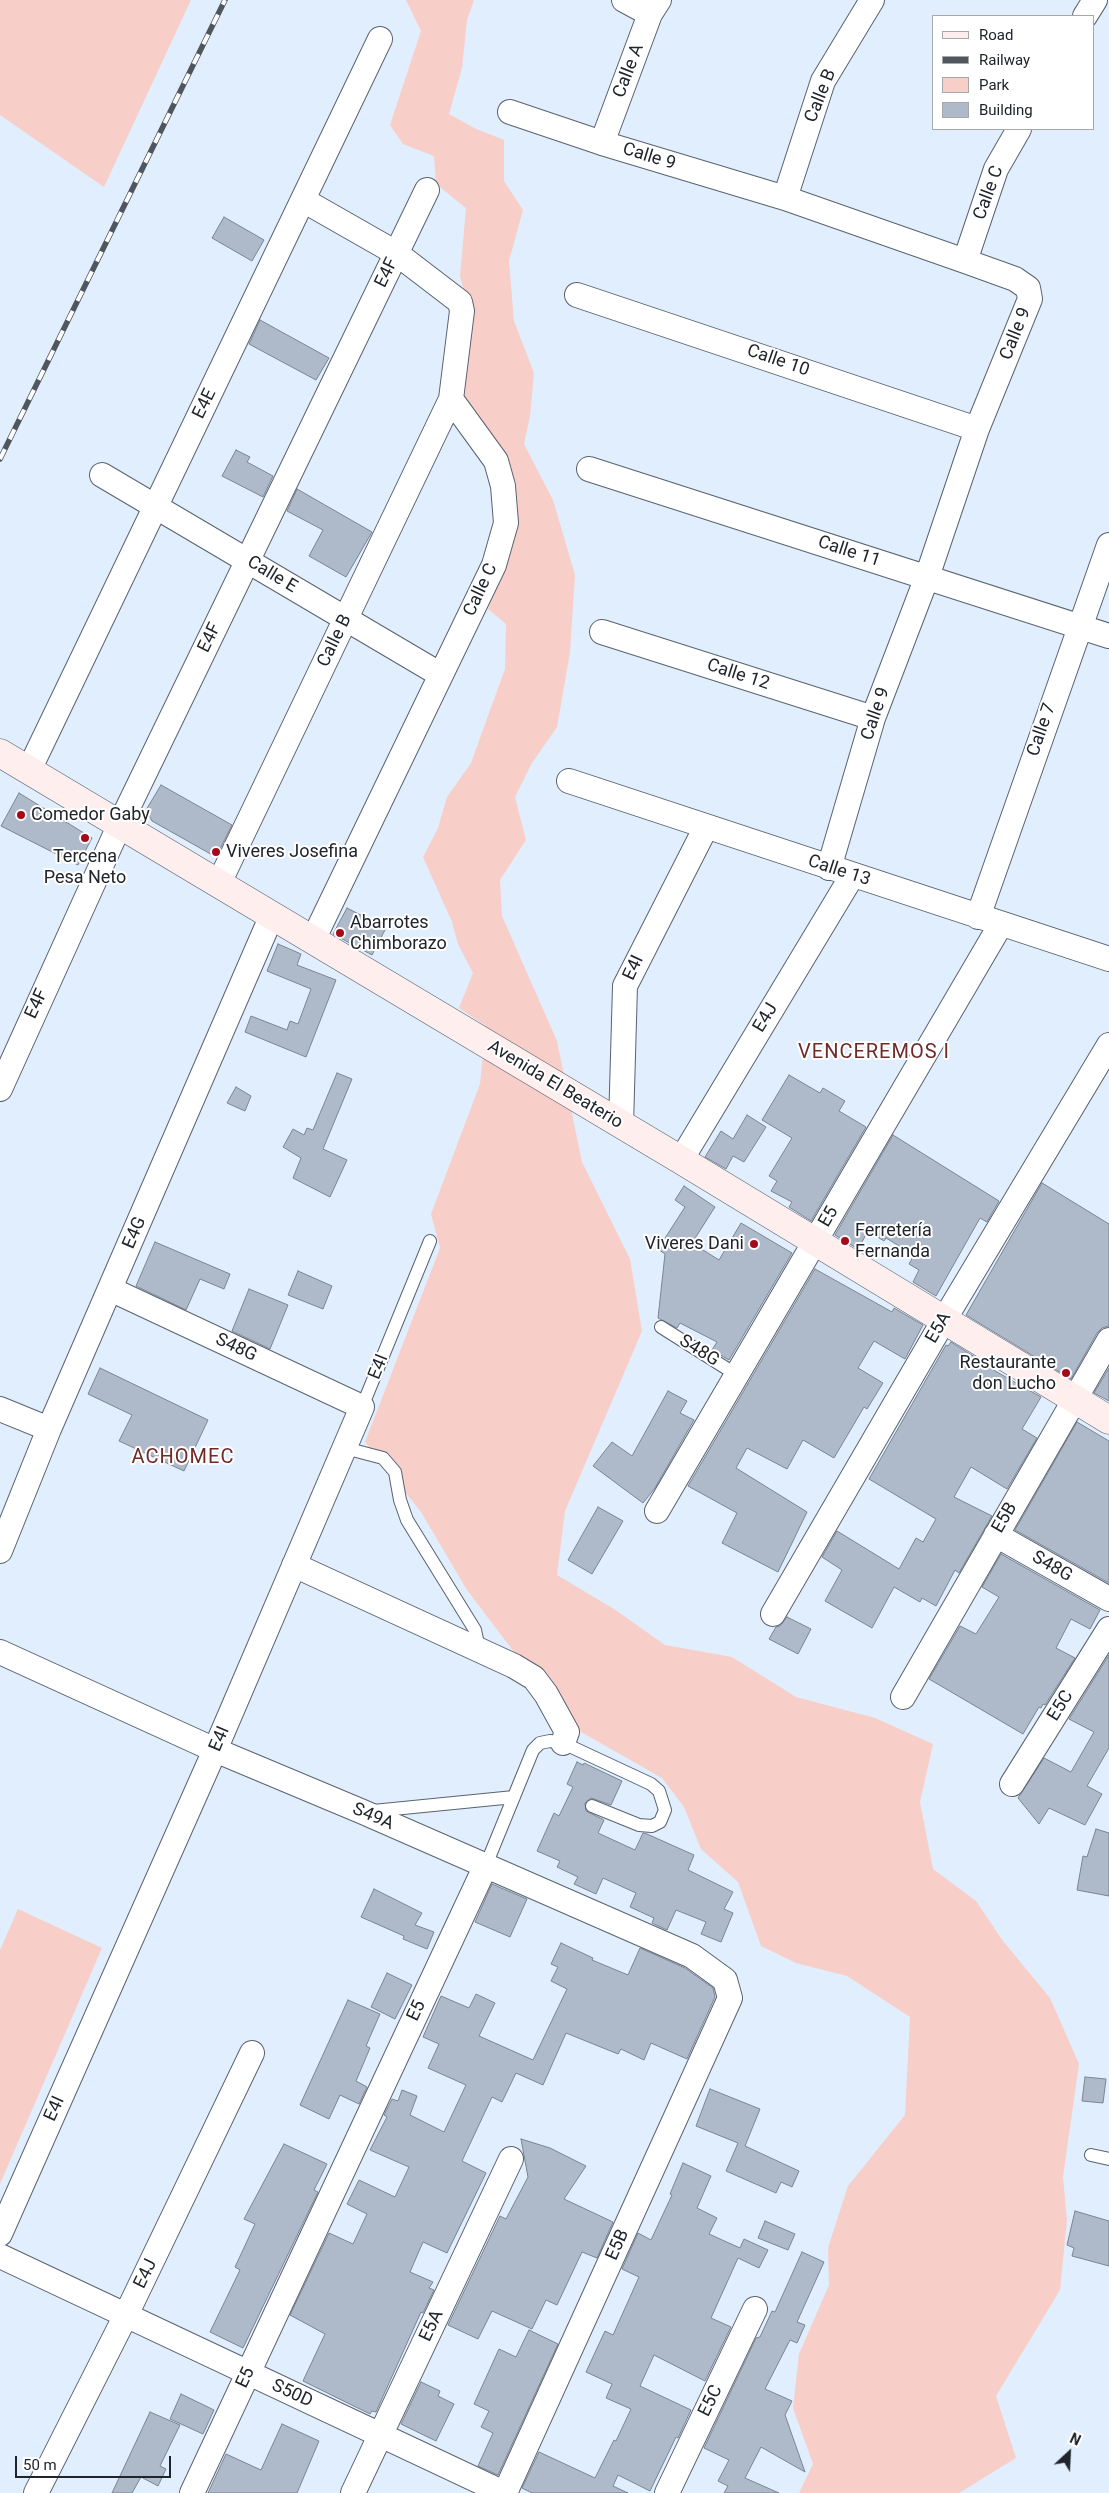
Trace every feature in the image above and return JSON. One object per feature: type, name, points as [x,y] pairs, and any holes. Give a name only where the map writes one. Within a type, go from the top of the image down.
[{"type":"street","points":[[624,0],[655,7]]},
{"type":"street","name":"Calle B","points":[[785,198],[823,81],[872,0]]},
{"type":"street","points":[[1087,15],[1095,0]]},
{"type":"street","name":"Calle A","points":[[602,143],[655,7]]},
{"type":"street","name":"E4E","points":[[29,770],[380,38]]},
{"type":"street","name":"Calle 9","points":[[510,112],[602,143],[785,198],[1015,279],[1028,288],[1030,299],[977,429],[927,577],[873,718],[829,868]]},
{"type":"street","name":"Calle C","points":[[965,261],[996,169],[1018,130]]},
{"type":"street","name":"E4F","points":[[0,1089],[120,824],[427,190]]},
{"type":"street","points":[[303,200],[396,253],[460,302],[462,311],[451,399]]},
{"type":"street","name":"Calle 10","points":[[577,295],[977,429]]},
{"type":"street","name":"Calle B","points":[[218,883],[451,399]]},
{"type":"street","name":"Calle C","points":[[313,940],[494,565],[506,523],[503,486],[496,462],[451,399]]},
{"type":"street","name":"Calle 11","points":[[589,469],[1109,636]]},
{"type":"street","name":"Calle E","points":[[102,475],[441,675]]},
{"type":"street","name":"Calle 7","points":[[989,920],[1079,626],[1109,544]]},
{"type":"street","name":"Calle 12","points":[[602,632],[873,718]]},
{"type":"street","name":"Avenida El Beaterio","points":[[0,752],[681,1160],[1109,1420]]},
{"type":"street","name":"Calle 13","points":[[569,781],[852,876],[1109,959]]},
{"type":"street","name":"E4I","points":[[621,1125],[625,986],[706,827]]},
{"type":"street","name":"E4J","points":[[681,1160],[852,876]]},
{"type":"street","name":"E4G","points":[[0,1551],[48,1429],[272,915]]},
{"type":"street","name":"E5","points":[[658,1511],[815,1242],[989,920]]},
{"type":"street","name":"E5A","points":[[774,1614],[944,1320],[1109,1045]]},
{"type":"street","name":"S48G","points":[[110,1289],[362,1407]]},
{"type":"street","name":"E5B","points":[[902,1696],[1109,1340]]},
{"type":"street","name":"E4I","points":[[0,2234],[215,1750],[362,1407]]},
{"type":"street","points":[[0,1409],[48,1429]]},
{"type":"street","name":"S48G","points":[[996,1535],[1109,1599]]},
{"type":"street","points":[[294,1565],[478,1649],[534,1678],[546,1694],[567,1732],[562,1743]]},
{"type":"street","name":"E5C","points":[[1012,1784],[1109,1629]]},
{"type":"street","name":"S49A","points":[[0,1652],[215,1750],[486,1865],[692,1956],[725,1980],[730,1998]]},
{"type":"street","name":"E5","points":[[192,2493],[486,1865]]},
{"type":"street","name":"E5B","points":[[504,2493],[730,1998]]},
{"type":"street","name":"E4J","points":[[36,2493],[126,2315],[252,2053]]},
{"type":"street","name":"E5A","points":[[353,2493],[511,2159]]},
{"type":"street","name":"S50D","points":[[0,2256],[504,2493]]},
{"type":"street","name":"E5C","points":[[666,2493],[755,2309]]},
{"type":"lane","name":"E4I","points":[[362,1407],[430,1241]]},
{"type":"lane","name":"S48G","points":[[661,1327],[737,1375]]},
{"type":"lane","points":[[345,1448],[383,1458],[395,1472],[400,1500],[407,1520],[475,1630],[478,1649]]},
{"type":"lane","name":"E5","points":[[486,1865],[533,1750],[540,1743],[550,1741],[562,1743],[651,1784],[659,1791],[665,1810],[660,1822],[652,1826],[646,1826],[592,1806]]},
{"type":"lane","points":[[363,1812],[514,1797]]},
{"type":"lane","points":[[1091,2155],[1109,2159]]},
{"type":"green space","points":[[0,0],[191,0],[104,187],[0,115]]},
{"type":"green space","points":[[406,0],[474,0],[467,20],[462,68],[449,114],[474,128],[504,140],[504,181],[523,210],[509,261],[514,321],[534,373],[530,416],[524,444],[553,500],[575,575],[570,652],[557,727],[532,763],[515,797],[526,840],[500,880],[502,916],[557,1041],[582,1162],[630,1259],[642,1331],[565,1511],[557,1575],[614,1609],[665,1645],[732,1657],[796,1697],[875,1718],[933,1744],[920,1802],[933,1869],[976,1901],[1003,1941],[1050,1998],[1079,2064],[1063,2177],[1067,2220],[1060,2290],[996,2396],[1016,2458],[959,2493],[799,2493],[813,2464],[793,2408],[799,2354],[829,2285],[828,2248],[848,2186],[905,2115],[910,2017],[847,1976],[796,1963],[761,1946],[738,1882],[701,1849],[684,1807],[662,1778],[574,1728],[551,1687],[514,1652],[467,1590],[421,1512],[365,1442],[440,1248],[431,1214],[480,1084],[486,1026],[459,1008],[473,973],[458,944],[452,922],[423,857],[438,828],[447,797],[471,763],[505,669],[506,624],[488,609],[505,566],[504,459],[460,391],[470,313],[460,276],[466,208],[436,184],[434,156],[403,144],[390,125],[421,31]]},
{"type":"green space","points":[[18,1909],[102,1948],[0,2184],[0,1950]]},
{"type":"building","points":[[224,217],[264,240],[252,261],[212,238]]},
{"type":"building","points":[[260,320],[329,358],[316,380],[249,344]]},
{"type":"building","points":[[236,450],[250,457],[247,462],[273,476],[263,497],[222,476]]},
{"type":"building","points":[[297,489],[372,532],[346,577],[309,556],[323,530],[287,511]]},
{"type":"building","points":[[161,785],[232,825],[216,857],[152,821],[146,810]]},
{"type":"building","points":[[19,793],[92,838],[78,865],[1,826]]},
{"type":"building","points":[[347,908],[386,928],[372,955],[333,934]]},
{"type":"building","points":[[278,944],[301,954],[297,965],[336,980],[306,1057],[245,1032],[251,1016],[287,1030],[290,1021],[298,1024],[311,989],[267,971]]},
{"type":"building","points":[[337,1073],[352,1079],[323,1149],[347,1160],[330,1197],[293,1178],[301,1158],[283,1147],[293,1129],[304,1135],[307,1128],[313,1130]]},
{"type":"building","points":[[789,1075],[820,1093],[823,1088],[845,1101],[839,1111],[866,1127],[811,1221],[789,1207],[792,1202],[771,1191],[777,1181],[769,1176],[792,1138],[762,1120]]},
{"type":"building","points":[[236,1087],[251,1096],[245,1111],[227,1103]]},
{"type":"building","points":[[747,1115],[766,1127],[744,1162],[733,1156],[726,1169],[705,1157],[721,1131],[733,1139]]},
{"type":"building","points":[[893,1135],[999,1201],[987,1222],[980,1218],[936,1296],[913,1282],[919,1270],[909,1264],[914,1255],[886,1238],[884,1241],[868,1231],[858,1249],[835,1235]]},
{"type":"building","points":[[1042,1183],[1109,1224],[1109,1326],[1102,1328],[1097,1333],[1071,1379],[966,1315]]},
{"type":"building","points":[[684,1186],[715,1207],[692,1243],[719,1260],[741,1223],[792,1253],[729,1360],[712,1350],[717,1342],[680,1323],[677,1328],[658,1318],[665,1254],[658,1249],[685,1207],[675,1200]]},
{"type":"building","points":[[155,1242],[230,1274],[224,1289],[200,1279],[186,1310],[136,1286]]},
{"type":"building","points":[[815,1269],[892,1312],[894,1308],[923,1325],[905,1359],[874,1341],[858,1368],[883,1383],[867,1409],[864,1407],[834,1458],[803,1440],[787,1469],[747,1448],[736,1468],[807,1512],[778,1572],[722,1543],[737,1513],[688,1486]]},
{"type":"building","points":[[298,1271],[332,1286],[323,1309],[288,1295]]},
{"type":"building","points":[[249,1289],[288,1305],[270,1349],[232,1331]]},
{"type":"building","points":[[951,1342],[975,1357],[974,1359],[1041,1397],[1022,1429],[1037,1438],[1007,1489],[971,1467],[954,1497],[992,1516],[959,1573],[955,1570],[936,1606],[922,1598],[920,1602],[894,1587],[872,1628],[825,1601],[842,1570],[822,1557],[837,1531],[899,1569],[916,1538],[923,1542],[936,1519],[869,1479],[946,1345],[948,1346]]},
{"type":"building","points":[[100,1368],[208,1420],[184,1471],[119,1441],[132,1415],[88,1394]]},
{"type":"building","points":[[1109,1368],[1109,1401],[1094,1393]]},
{"type":"building","points":[[668,1391],[687,1401],[680,1413],[694,1420],[655,1488],[643,1503],[593,1466],[612,1442],[632,1456]]},
{"type":"building","points":[[1077,1422],[1109,1441],[1109,1583],[1015,1530]]},
{"type":"building","points":[[598,1507],[623,1521],[592,1574],[568,1560]]},
{"type":"building","points":[[1001,1554],[1100,1610],[1090,1629],[1071,1619],[1056,1648],[1075,1658],[1045,1705],[1043,1704],[1041,1708],[1039,1707],[1023,1734],[929,1679],[960,1626],[976,1634],[999,1597],[982,1587]]},
{"type":"building","points":[[787,1617],[811,1629],[798,1654],[769,1639],[776,1627],[780,1626]]},
{"type":"building","points":[[1109,1655],[1109,1748],[1087,1786],[1102,1794],[1085,1825],[1049,1808],[1039,1824],[1018,1798],[1044,1758],[1071,1772],[1094,1732],[1069,1719]]},
{"type":"building","points":[[577,1762],[583,1765],[584,1763],[622,1781],[611,1805],[591,1798],[585,1803],[586,1811],[604,1820],[598,1833],[635,1850],[643,1833],[647,1834],[694,1855],[688,1870],[733,1892],[724,1909],[733,1913],[721,1942],[701,1934],[706,1922],[676,1910],[667,1930],[652,1923],[654,1918],[630,1907],[636,1893],[603,1878],[596,1894],[574,1884],[578,1877],[557,1867],[560,1861],[537,1851],[554,1813],[559,1816],[573,1787],[567,1784]]},
{"type":"building","points":[[1096,1829],[1109,1833],[1109,1896],[1077,1890],[1083,1856],[1087,1857]]},
{"type":"building","points":[[492,1884],[527,1899],[510,1937],[475,1922]]},
{"type":"building","points":[[374,1889],[422,1913],[415,1925],[434,1932],[427,1949],[403,1939],[404,1936],[361,1917]]},
{"type":"building","points":[[561,1943],[593,1958],[592,1960],[628,1975],[640,1948],[685,1968],[713,1988],[715,1997],[687,2059],[651,2043],[644,2060],[621,2049],[618,2054],[566,2033],[543,2085],[516,2073],[502,2102],[492,2097],[462,2161],[486,2173],[447,2253],[423,2242],[410,2272],[433,2282],[429,2288],[434,2290],[423,2313],[421,2312],[376,2412],[372,2411],[370,2414],[303,2381],[325,2334],[290,2315],[329,2233],[353,2244],[367,2214],[347,2204],[359,2180],[395,2197],[409,2167],[370,2150],[387,2117],[384,2115],[392,2099],[398,2101],[402,2090],[417,2096],[410,2115],[444,2132],[466,2085],[428,2068],[439,2044],[423,2037],[441,1996],[469,2008],[476,1994],[495,2003],[479,2036],[533,2060],[567,1989],[551,1981],[558,1967],[551,1964]]},
{"type":"building","points":[[387,1973],[412,1985],[395,2019],[371,2007]]},
{"type":"building","points":[[348,2000],[380,2014],[366,2046],[370,2048],[356,2081],[367,2087],[359,2104],[340,2095],[329,2119],[300,2105]]},
{"type":"building","points":[[1085,2077],[1106,2079],[1103,2103],[1082,2101]]},
{"type":"building","points":[[710,2089],[760,2109],[745,2146],[799,2171],[792,2187],[781,2182],[776,2193],[726,2171],[738,2143],[696,2126]]},
{"type":"building","points":[[521,2139],[550,2148],[586,2166],[564,2199],[613,2222],[597,2258],[582,2252],[557,2305],[546,2300],[532,2329],[492,2311],[478,2339],[448,2325],[500,2216],[506,2219],[528,2177]]},
{"type":"building","points":[[284,2144],[327,2164],[314,2190],[318,2192],[243,2348],[210,2332],[240,2270],[235,2267],[255,2224],[244,2219]]},
{"type":"building","points":[[683,2163],[711,2176],[697,2208],[717,2218],[709,2234],[740,2248],[744,2239],[768,2250],[759,2268],[738,2258],[711,2318],[731,2327],[705,2381],[654,2355],[640,2386],[691,2410],[650,2491],[618,2475],[613,2486],[628,2493],[532,2493],[522,2488],[539,2452],[595,2478],[614,2440],[616,2441],[631,2409],[606,2398],[612,2384],[586,2372],[605,2331],[613,2335],[639,2277],[622,2269],[638,2233],[651,2240],[672,2195],[670,2194]]},
{"type":"building","points":[[1075,2211],[1109,2221],[1109,2266],[1072,2256],[1074,2248],[1067,2245]]},
{"type":"building","points":[[765,2221],[795,2234],[788,2250],[758,2238]]},
{"type":"building","points":[[802,2252],[824,2262],[797,2322],[805,2325],[797,2343],[790,2340],[765,2389],[792,2401],[785,2415],[805,2472],[761,2447],[745,2478],[779,2493],[724,2493],[728,2486],[718,2481],[729,2460],[704,2448],[756,2338],[760,2337],[772,2311],[775,2312]]},
{"type":"building","points":[[529,2330],[558,2344],[498,2475],[478,2466],[493,2433],[481,2427],[489,2411],[474,2404],[499,2349],[516,2357]]},
{"type":"building","points":[[421,2382],[440,2391],[438,2396],[454,2404],[436,2441],[401,2424]]},
{"type":"building","points":[[181,2394],[214,2410],[203,2434],[170,2419]]},
{"type":"building","points":[[150,2412],[180,2425],[160,2466],[166,2469],[158,2486],[141,2477],[132,2493],[112,2493]]},
{"type":"building","points":[[282,2424],[319,2441],[297,2493],[208,2493],[226,2454],[261,2470]]},
{"type":"railway","points":[[0,459],[225,0]]},
{"type":"place","name":"Comedor Gaby","points":[[21,815]]},
{"type":"place","name":"Tercena Pesa Neto","points":[[85,838]]},
{"type":"place","name":"Viveres Josefina","points":[[216,852]]},
{"type":"place","name":"Abarrotes Chimborazo","points":[[340,933]]},
{"type":"place","name":"Ferretería Fernanda","points":[[845,1241]]},
{"type":"place","name":"Viveres Dani","points":[[754,1244]]},
{"type":"place","name":"Restaurante don Lucho","points":[[1066,1373]]},
{"type":"district","name":"VENCEREMOS I","points":[[874,1053]]},
{"type":"district","name":"ACHOMEC","points":[[183,1458]]}]
